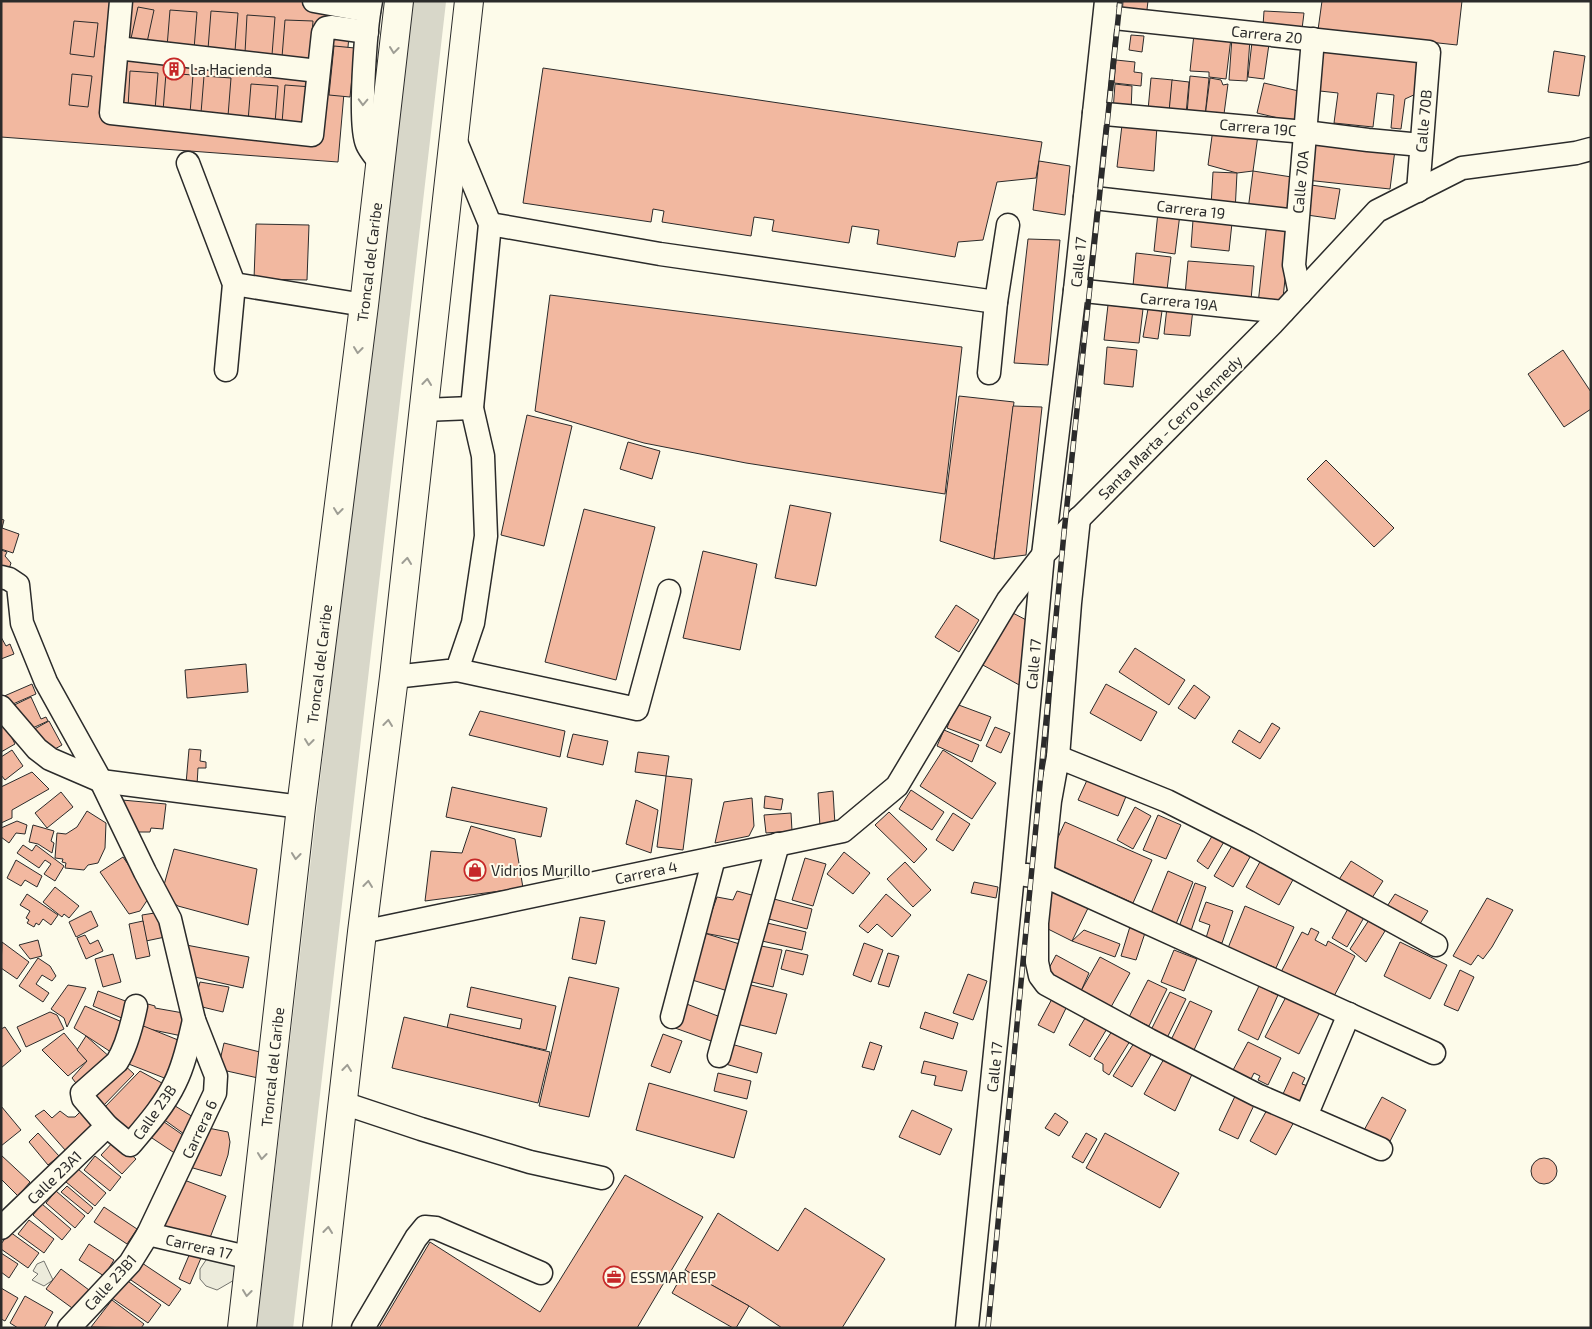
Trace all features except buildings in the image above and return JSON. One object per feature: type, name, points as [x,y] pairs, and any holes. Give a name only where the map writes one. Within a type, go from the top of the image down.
[{"type":"highway","name":"Troncal del Caribe","points":[[242,1328],[301,807],[400,1]]},
{"type":"highway","points":[[317,1328],[362,932],[394,677],[469,1]]},
{"type":"street","points":[[121,1],[112,112],[312,135],[323,33],[326,28],[369,15]]},
{"type":"street","points":[[314,1],[369,15]]},
{"type":"street","name":"Carrera 20","points":[[1105,9],[1313,39],[1429,52]]},
{"type":"street","name":"Calle 17","points":[[967,1328],[1043,555],[1075,290],[1105,9]]},
{"type":"street","points":[[369,15],[363,109],[366,143],[380,163]]},
{"type":"street","name":"Calle 70A","points":[[1300,294],[1294,265],[1313,39]]},
{"type":"street","points":[[117,48],[318,71]]},
{"type":"street","name":"Calle 70B","points":[[1418,190],[1429,52]]},
{"type":"street","name":"Carrera 19C","points":[[1094,113],[1305,132],[1421,145]]},
{"type":"street","points":[[454,137],[490,224],[472,408],[483,456],[486,536],[473,623],[456,670]]},
{"type":"street","name":"Santa Marta - Cerro Kennedy","points":[[843,831],[897,786],[1008,600],[1043,555],[1283,312],[1377,211],[1462,168],[1576,153],[1591,149]]},
{"type":"street","points":[[188,163],[234,284],[226,370]]},
{"type":"street","name":"Carrera 19","points":[[1085,197],[1297,221]]},
{"type":"street","points":[[490,224],[660,254],[996,302]]},
{"type":"street","points":[[989,373],[996,302],[1008,224]]},
{"type":"street","points":[[234,284],[364,305]]},
{"type":"street","name":"Carrera 19A","points":[[1075,290],[1283,312]]},
{"type":"street","points":[[424,410],[472,408]]},
{"type":"street","points":[[1079,518],[1070,603],[1058,757],[1050,801],[1037,923],[1037,962],[1040,976],[1046,984],[1165,1049],[1257,1095],[1381,1148]]},
{"type":"street","name":"Carrera 6","points":[[1,577],[9,579],[18,585],[22,623],[46,682],[101,781],[145,872],[170,918],[194,1020],[216,1076],[215,1093],[148,1234]]},
{"type":"street","points":[[394,677],[456,670],[637,709],[669,591]]},
{"type":"street","points":[[1,707],[37,750],[50,759],[101,781],[301,807]]},
{"type":"street","points":[[1058,757],[1166,801],[1248,842],[1436,945]]},
{"type":"street","name":"Carrera 4","points":[[362,932],[843,831]]},
{"type":"street","points":[[719,1056],[778,844]]},
{"type":"street","points":[[672,1017],[714,858]]},
{"type":"street","points":[[1013,875],[1049,878],[1434,1053]]},
{"type":"street","points":[[107,1126],[83,1098],[82,1093],[117,1062],[121,1056],[132,1025],[136,1006]]},
{"type":"street","points":[[1306,1116],[1349,1014]]},
{"type":"street","name":"Calle 23B","points":[[107,1126],[130,1145],[155,1114],[175,1083],[184,1059],[194,1020]]},
{"type":"street","points":[[342,1103],[530,1162],[602,1178]]},
{"type":"street","name":"Calle 23A1","points":[[1,1228],[107,1126]]},
{"type":"street","points":[[364,1328],[416,1238],[425,1227],[436,1228],[541,1273]]},
{"type":"street","name":"Carrera 17","points":[[148,1234],[251,1258]]},
{"type":"street","name":"Calle 23B1","points":[[68,1328],[130,1263],[148,1234]]},
{"type":"shaded area","points":[[208,1257],[237,1260],[236,1279],[217,1290],[206,1286],[200,1279],[200,1269]]},
{"type":"shaded area","points":[[44,1261],[53,1280],[44,1286],[32,1280],[38,1274],[33,1271],[37,1264]]},
{"type":"waterway","points":[[275,1328],[428,1]]},
{"type":"railway","points":[[988,1328],[1064,533],[1120,1]]},
{"type":"place","name":"La Hacienda","points":[[174,69]]},
{"type":"place","name":"Vidrios Murillo","points":[[475,870]]},
{"type":"place","name":"ESSMAR ESP","points":[[614,1277]]}]
